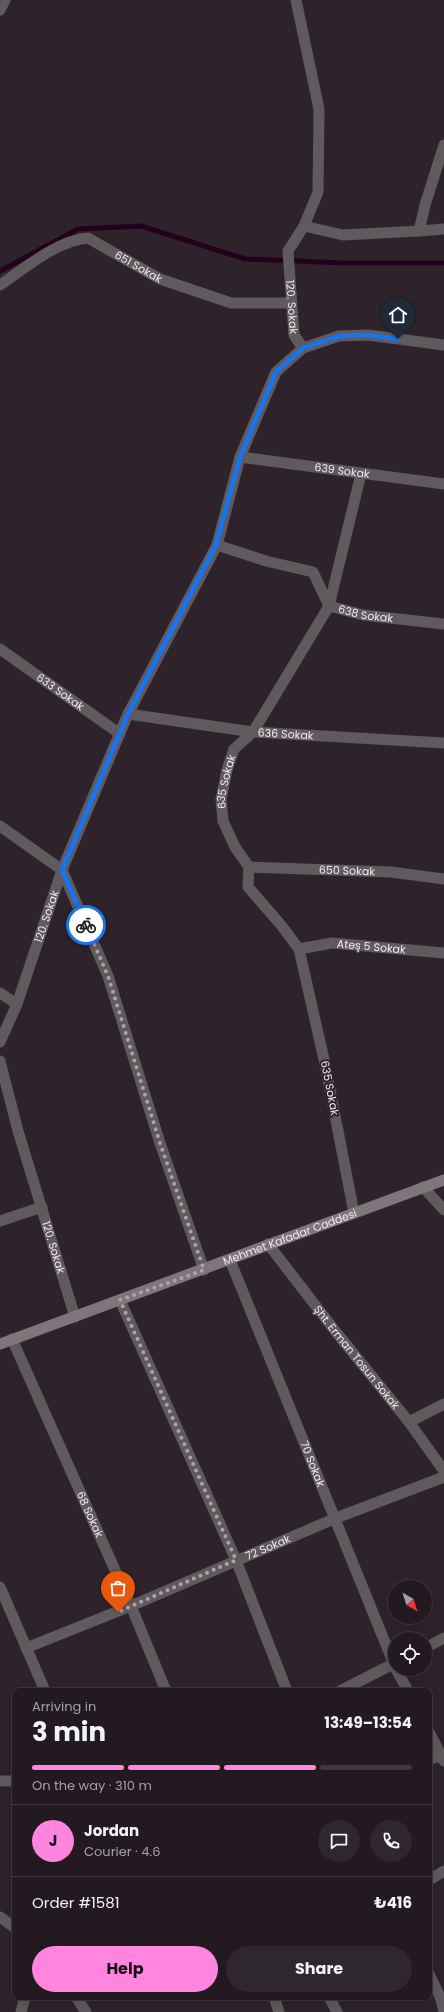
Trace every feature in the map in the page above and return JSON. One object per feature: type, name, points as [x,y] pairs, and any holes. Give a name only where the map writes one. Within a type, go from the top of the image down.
[{"type":"main road","name":"Mehmet Kafadar Caddesi","points":[[0,1344],[204,1270],[268,1244],[444,1180]]},
{"type":"street","points":[[0,10],[5,0]]},
{"type":"street","name":"120. Sokak","points":[[0,1042],[17,1004],[62,870],[128,714],[216,545],[240,457],[276,372],[303,348],[294,335],[288,251],[304,226],[318,192],[319,109],[296,0]]},
{"type":"street","points":[[419,231],[425,205],[444,145]]},
{"type":"street","points":[[304,226],[343,235],[444,230]]},
{"type":"street","name":"651 Sokak","points":[[0,285],[37,260],[74,239],[88,238],[160,279],[231,303],[291,303]]},
{"type":"street","points":[[303,348],[339,336],[368,335],[444,345]]},
{"type":"street","name":"639 Sokak","points":[[240,457],[444,484]]},
{"type":"street","name":"635 Sokak","points":[[354,1213],[325,1064],[298,949],[281,924],[248,887],[249,867],[236,847],[223,822],[220,799],[234,749],[253,732],[329,606],[361,474]]},
{"type":"street","name":"638 Sokak","points":[[216,545],[266,561],[313,572],[329,606],[363,615],[444,624]]},
{"type":"street","name":"633 Sokak","points":[[0,649],[120,734]]},
{"type":"street","name":"636 Sokak","points":[[128,714],[253,732],[444,743]]},
{"type":"street","points":[[0,826],[62,870],[108,976],[160,1143],[204,1270]]},
{"type":"street","name":"650 Sokak","points":[[249,867],[391,872],[444,879]]},
{"type":"street","name":"Ateş 5 Sokak","points":[[298,949],[332,943],[444,953]]},
{"type":"street","points":[[0,993],[17,1004]]},
{"type":"street","name":"120. Sokak","points":[[0,1061],[18,1131],[75,1317]]},
{"type":"street","points":[[424,1187],[444,1210]]},
{"type":"street","points":[[0,1221],[42,1207]]},
{"type":"street","name":"Şht. Erman Tosun Sokak","points":[[268,1244],[336,1332],[409,1422],[444,1471]]},
{"type":"street","name":"70 Sokak","points":[[230,1260],[388,1648]]},
{"type":"street","points":[[120,1300],[236,1560],[286,1688]]},
{"type":"street","name":"68 Sokak","points":[[12,1339],[131,1606],[165,1688]]},
{"type":"street","points":[[409,1422],[444,1404]]},
{"type":"street","name":"72 Sokak","points":[[26,1648],[131,1606],[336,1518],[444,1477]]},
{"type":"street","points":[[0,1587],[44,1688]]},
{"type":"street","points":[[432,1644],[444,1638]]},
{"type":"street","points":[[347,1688],[388,1669]]},
{"type":"street","name":"70 Sokak","points":[[400,1676],[406,1688]]},
{"type":"street","points":[[432,1737],[443,1757],[432,1759]]},
{"type":"street","points":[[0,1781],[12,1781]]},
{"type":"street","points":[[432,1878],[444,1871]]},
{"type":"street","points":[[0,1917],[12,1926]]},
{"type":"street","points":[[432,1980],[441,1999],[444,2012]]},
{"type":"street","points":[[20,2012],[24,2000]]},
{"type":"street","points":[[78,2000],[86,2012]]},
{"type":"street","points":[[275,2000],[279,2012]]},
{"type":"street","points":[[330,2000],[336,2012]]},
{"type":"waterway","points":[[0,271],[78,229],[141,226],[245,259],[343,263],[444,263]]},
{"type":"way so far","points":[[86,925],[108,976],[160,1143],[204,1270],[120,1300],[236,1560],[118,1612]]},
{"type":"route","points":[[86,925],[62,870],[128,714],[216,545],[240,457],[276,372],[303,348],[339,336],[368,335],[398,339]]}]
